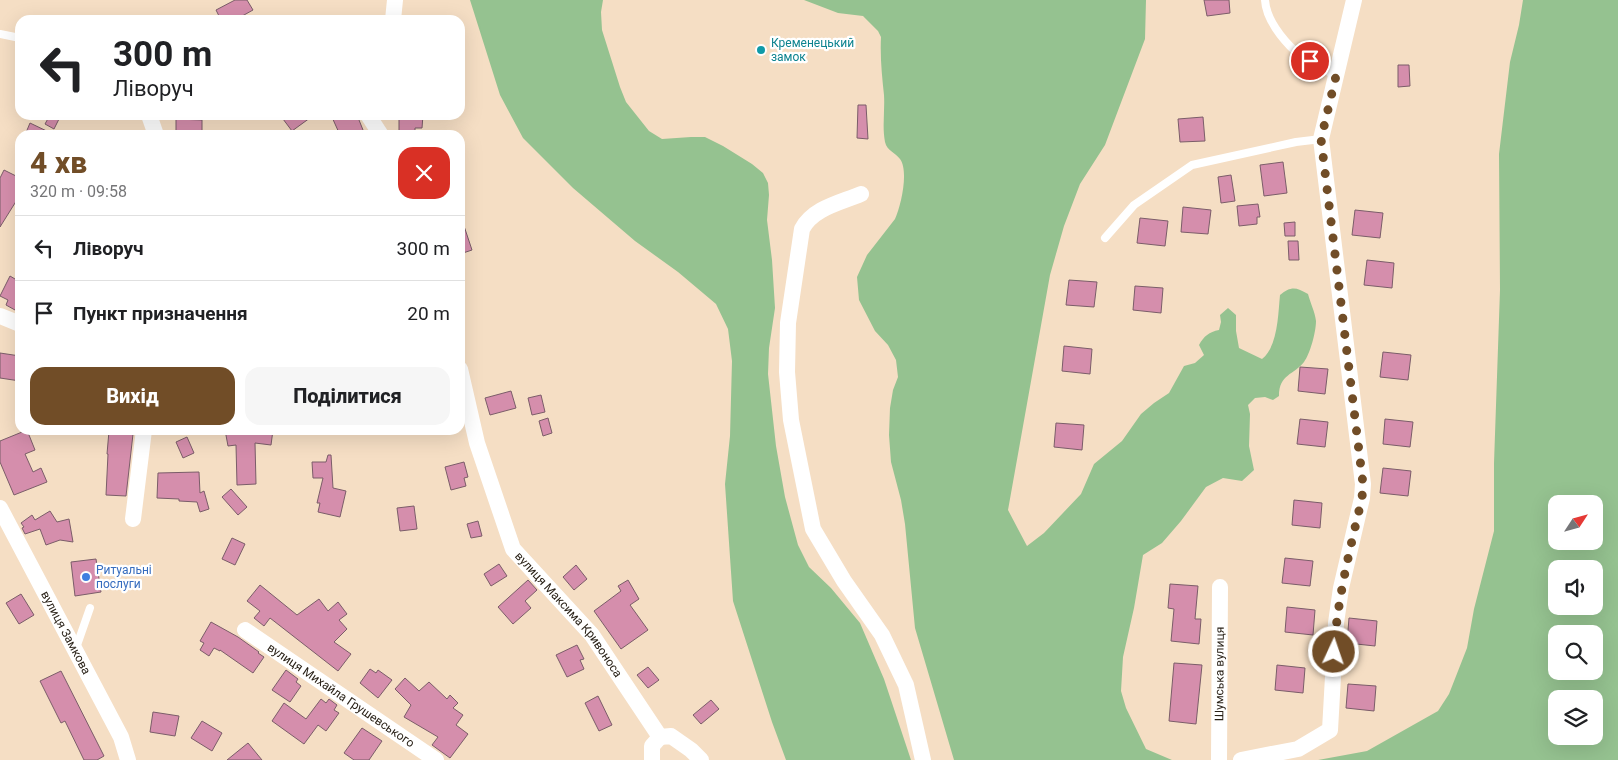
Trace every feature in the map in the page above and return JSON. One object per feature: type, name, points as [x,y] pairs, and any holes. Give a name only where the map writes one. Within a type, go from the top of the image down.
[{"type":"street","points":[[394,15],[395,0]]},
{"type":"street","points":[[1241,760],[1298,749],[1330,730],[1336,623],[1341,588],[1362,498],[1363,484],[1321,139],[1354,0]]},
{"type":"street","points":[[861,194],[818,212],[806,223],[802,230],[788,323],[787,372],[791,420],[813,529],[844,581],[882,635],[906,685],[923,760]]},
{"type":"street","points":[[0,316],[15,322]]},
{"type":"street","name":"вулиця Максима Кривоноса","points":[[465,391],[477,443],[513,549],[592,635],[660,736]]},
{"type":"street","points":[[132,519],[143,435]]},
{"type":"street","name":"вулиця Замкова","points":[[0,508],[121,737],[128,760]]},
{"type":"street","name":"Шумська вулиця","points":[[1218,760],[1220,587]]},
{"type":"street","name":"вулиця Михайла Грушевського","points":[[245,630],[436,760]]},
{"type":"street","points":[[652,760],[652,746],[660,736],[671,736],[691,750],[701,760]]},
{"type":"lane","points":[[1265,0],[1266,10],[1278,31],[1297,53],[1336,76]]},
{"type":"lane","points":[[0,34],[15,37]]},
{"type":"lane","points":[[1105,238],[1134,204],[1192,165],[1296,142],[1321,139]]},
{"type":"lane","points":[[75,652],[90,608]]},
{"type":"green space","points":[[470,0],[603,0],[601,12],[602,30],[620,87],[626,102],[649,131],[662,139],[705,137],[752,164],[763,173],[768,183],[767,220],[775,308],[769,348],[768,374],[776,446],[785,497],[798,545],[809,567],[831,588],[860,623],[884,679],[911,760],[786,760],[733,601],[725,484],[730,436],[732,361],[728,329],[716,304],[678,272],[635,241],[573,188],[523,138],[500,95]]},
{"type":"green space","points":[[804,0],[1146,0],[1145,39],[1105,145],[1080,184],[1064,226],[1050,275],[1008,510],[1027,546],[1044,533],[1081,494],[1094,464],[1122,441],[1141,414],[1169,393],[1184,366],[1195,363],[1204,355],[1199,345],[1207,335],[1219,330],[1220,315],[1228,308],[1236,315],[1239,348],[1262,359],[1274,338],[1278,321],[1280,295],[1294,288],[1308,294],[1316,321],[1312,343],[1304,362],[1284,379],[1279,396],[1273,400],[1265,397],[1255,398],[1248,405],[1250,414],[1249,446],[1254,470],[1242,481],[1223,478],[1206,487],[1162,543],[1143,555],[1123,657],[1121,691],[1126,708],[1146,749],[1172,760],[954,760],[915,628],[905,524],[891,462],[889,435],[890,408],[893,390],[898,377],[896,360],[888,345],[875,331],[859,300],[857,277],[867,255],[895,219],[900,206],[904,180],[903,164],[887,147],[885,142],[881,37],[878,31],[863,16],[838,13]]},
{"type":"green space","points":[[1523,0],[1618,0],[1618,760],[1318,760],[1367,751],[1438,711],[1449,694],[1467,648],[1474,609],[1494,531],[1494,463],[1500,290],[1499,154],[1510,62]]},
{"type":"building","points":[[235,0],[247,0],[253,10],[244,15],[218,15],[216,10]]},
{"type":"building","points":[[1204,0],[1229,0],[1230,13],[1207,16]]},
{"type":"building","points":[[1398,65],[1409,65],[1410,86],[1398,87]]},
{"type":"building","points":[[858,105],[866,105],[868,139],[857,138]]},
{"type":"building","points":[[1203,117],[1205,141],[1180,142],[1178,119]]},
{"type":"building","points":[[47,120],[58,120],[54,129],[45,124]]},
{"type":"building","points":[[176,120],[202,120],[202,130],[176,130]]},
{"type":"building","points":[[284,120],[307,120],[293,130],[291,130]]},
{"type":"building","points":[[333,120],[359,120],[363,130],[338,130]]},
{"type":"building","points":[[399,120],[423,120],[422,128],[399,130]]},
{"type":"building","points":[[30,123],[45,130],[27,130]]},
{"type":"building","points":[[1283,162],[1287,193],[1264,196],[1260,165]]},
{"type":"building","points":[[4,170],[15,176],[15,203],[0,227],[0,178]]},
{"type":"building","points":[[1231,175],[1235,201],[1221,203],[1218,177]]},
{"type":"building","points":[[1258,204],[1260,217],[1257,217],[1257,224],[1239,226],[1237,206]]},
{"type":"building","points":[[1183,207],[1211,210],[1208,234],[1181,232]]},
{"type":"building","points":[[1355,210],[1383,213],[1380,238],[1352,235]]},
{"type":"building","points":[[1140,218],[1168,221],[1165,246],[1137,243]]},
{"type":"building","points":[[1295,222],[1295,236],[1285,236],[1284,223]]},
{"type":"building","points":[[465,229],[472,250],[465,252]]},
{"type":"building","points":[[1288,241],[1298,241],[1299,260],[1289,260]]},
{"type":"building","points":[[1367,260],[1394,263],[1392,288],[1364,285]]},
{"type":"building","points":[[10,276],[15,279],[15,310],[6,305],[8,300],[0,296]]},
{"type":"building","points":[[1069,280],[1097,282],[1094,307],[1066,305]]},
{"type":"building","points":[[1135,286],[1163,288],[1161,313],[1133,310]]},
{"type":"building","points":[[1064,346],[1092,349],[1090,374],[1062,371]]},
{"type":"building","points":[[1383,352],[1411,355],[1408,380],[1380,377]]},
{"type":"building","points":[[0,353],[15,355],[15,380],[0,378]]},
{"type":"building","points":[[1300,367],[1328,369],[1325,394],[1298,391]]},
{"type":"building","points":[[511,391],[516,408],[490,415],[485,398]]},
{"type":"building","points":[[541,395],[545,412],[532,415],[528,398]]},
{"type":"building","points":[[548,418],[552,433],[543,436],[539,421]]},
{"type":"building","points":[[1300,419],[1328,422],[1325,447],[1297,444]]},
{"type":"building","points":[[1385,419],[1413,422],[1410,447],[1383,444]]},
{"type":"building","points":[[1056,423],[1084,425],[1082,450],[1054,447]]},
{"type":"building","points":[[15,435],[29,435],[35,450],[25,454],[33,472],[41,468],[47,482],[14,495],[0,462],[0,441]]},
{"type":"building","points":[[109,435],[133,435],[126,496],[106,495]]},
{"type":"building","points":[[226,435],[272,435],[271,445],[255,443],[256,484],[237,485],[236,445],[228,446]]},
{"type":"building","points":[[187,437],[194,453],[183,458],[176,442]]},
{"type":"building","points":[[328,455],[331,455],[333,488],[346,491],[340,517],[318,512],[320,503],[317,503],[323,478],[313,478],[312,462],[326,462]]},
{"type":"building","points":[[464,462],[468,477],[464,478],[466,486],[451,490],[445,467]]},
{"type":"building","points":[[1383,468],[1411,471],[1408,496],[1380,493]]},
{"type":"building","points":[[199,472],[200,493],[204,491],[209,509],[200,512],[197,502],[157,498],[158,473]]},
{"type":"building","points":[[231,489],[247,507],[238,515],[222,497]]},
{"type":"building","points":[[1294,500],[1322,503],[1320,528],[1292,525]]},
{"type":"building","points":[[414,506],[417,529],[400,531],[397,508]]},
{"type":"building","points":[[50,511],[57,522],[69,519],[73,542],[60,540],[46,545],[40,529],[25,534],[21,523],[32,515],[35,520]]},
{"type":"building","points":[[478,521],[482,536],[471,538],[467,524]]},
{"type":"building","points":[[232,538],[245,544],[235,565],[222,559]]},
{"type":"building","points":[[1285,558],[1313,561],[1310,586],[1282,583]]},
{"type":"building","name":"Ритуальні послуги","points":[[96,559],[101,592],[75,596],[71,562]]},
{"type":"building","points":[[499,564],[507,576],[491,586],[484,574]]},
{"type":"building","points":[[576,565],[587,579],[574,590],[563,577]]},
{"type":"building","points":[[528,580],[537,590],[525,601],[531,608],[513,624],[498,607]]},
{"type":"building","points":[[628,580],[639,599],[630,605],[648,630],[621,649],[594,611],[621,591],[618,586]]},
{"type":"building","points":[[1170,584],[1198,586],[1195,619],[1201,619],[1199,644],[1171,641],[1174,609],[1168,608]]},
{"type":"building","points":[[260,585],[297,615],[319,599],[328,611],[338,602],[347,614],[339,620],[347,629],[334,642],[351,654],[338,671],[270,618],[264,626],[254,618],[260,611],[247,601]]},
{"type":"building","points":[[21,594],[34,615],[19,624],[6,603]]},
{"type":"building","points":[[1287,607],[1315,610],[1313,635],[1285,632]]},
{"type":"building","points":[[1349,618],[1377,621],[1375,646],[1347,643]]},
{"type":"building","points":[[211,622],[238,637],[264,657],[253,673],[220,650],[214,648],[209,656],[200,650],[204,643],[200,641]]},
{"type":"building","points":[[577,645],[584,659],[580,660],[584,669],[567,677],[556,655]]},
{"type":"building","points":[[1174,663],[1202,665],[1196,724],[1169,721]]},
{"type":"building","points":[[1277,665],[1305,668],[1303,693],[1275,690]]},
{"type":"building","points":[[648,667],[659,680],[648,688],[637,675]]},
{"type":"building","points":[[370,669],[376,673],[378,670],[392,680],[378,698],[360,683]]},
{"type":"building","points":[[286,670],[298,679],[296,682],[301,686],[290,702],[272,690]]},
{"type":"building","points":[[61,671],[104,756],[97,760],[84,760],[65,721],[61,723],[40,681]]},
{"type":"building","points":[[405,678],[419,691],[429,682],[447,699],[450,695],[458,703],[453,708],[463,715],[456,725],[468,734],[450,758],[432,745],[438,737],[404,717],[411,705],[395,689]]},
{"type":"building","points":[[1348,684],[1376,686],[1374,711],[1346,708]]},
{"type":"building","points":[[598,696],[612,725],[599,731],[585,703]]},
{"type":"building","points":[[321,699],[326,703],[329,699],[337,705],[334,710],[339,713],[326,731],[318,725],[304,744],[272,721],[284,703],[306,719]]},
{"type":"building","points":[[711,700],[719,709],[701,724],[693,715]]},
{"type":"building","points":[[153,712],[179,716],[175,736],[150,732]]},
{"type":"building","points":[[202,721],[222,733],[212,751],[191,738]]},
{"type":"building","points":[[362,728],[382,741],[369,760],[354,760],[344,753]]},
{"type":"building","points":[[248,743],[262,760],[227,760]]},
{"type":"place","name":"Кременецький замок","points":[[761,50]]},
{"type":"place","name":"Ритуальні послуги","points":[[86,577]]},
{"type":"route","points":[[1310,61],[1336,76],[1321,139],[1363,484],[1362,498],[1341,588],[1334,652]]}]
